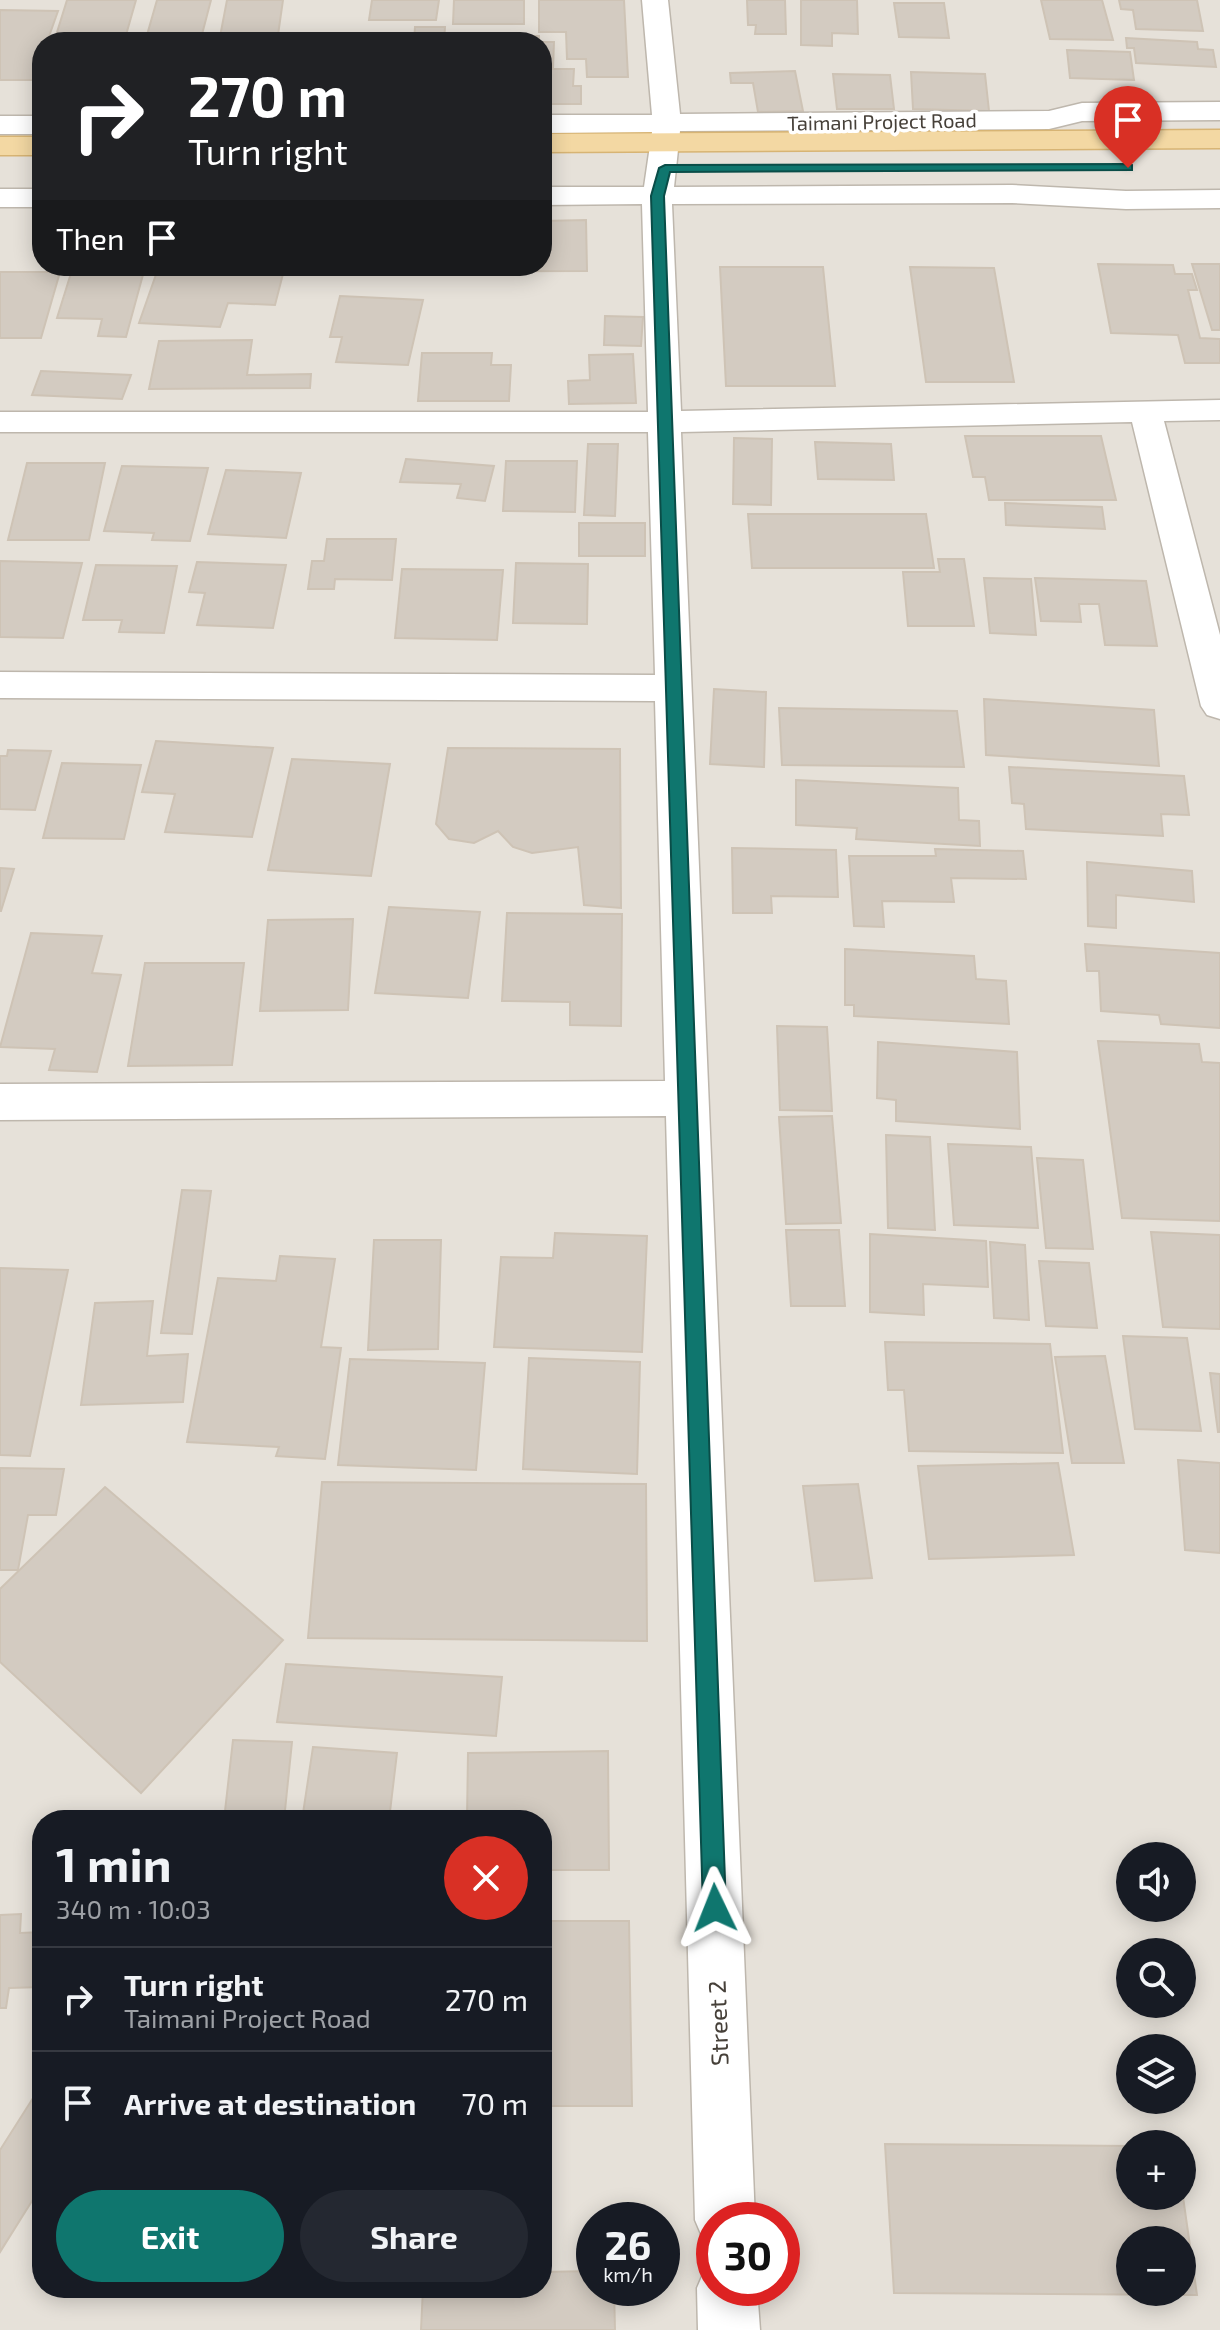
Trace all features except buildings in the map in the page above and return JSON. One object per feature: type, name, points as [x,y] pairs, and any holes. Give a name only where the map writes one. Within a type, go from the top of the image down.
[{"type":"main road","name":"Taimani Project Road","points":[[552,167],[664,158],[1220,139]]},
{"type":"main road","name":"Taimani Project Road","points":[[552,144],[664,158],[1048,168]]},
{"type":"main road","points":[[0,146],[32,146]]},
{"type":"main road","points":[[0,169],[32,169]]},
{"type":"street","name":"Street 2","points":[[655,0],[664,158],[665,422],[724,2202]]},
{"type":"street","name":"Taimani Project Road","points":[[552,193],[664,158],[1049,120],[1082,112],[1220,111]]},
{"type":"street","points":[[0,125],[32,125]]},
{"type":"street","name":"Taimani Project Road","points":[[552,127],[664,158],[1012,194],[1126,200],[1220,199]]},
{"type":"street","points":[[0,198],[32,198]]},
{"type":"street","points":[[1145,410],[1220,706]]},
{"type":"street","points":[[0,422],[665,422],[1220,410]]},
{"type":"street","points":[[0,685],[674,688]]},
{"type":"street","points":[[0,1102],[688,1098]]},
{"type":"street","points":[[728,2306],[729,2330]]},
{"type":"shaded area","points":[[0,0],[1220,0],[1220,2330],[0,2330]]},
{"type":"route","points":[[715,1908],[657,196],[665,168],[1128,168]]}]
